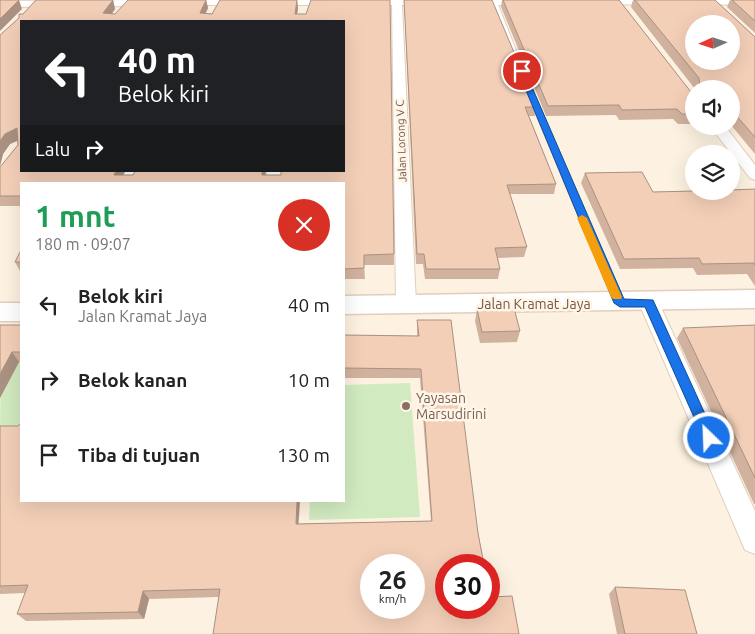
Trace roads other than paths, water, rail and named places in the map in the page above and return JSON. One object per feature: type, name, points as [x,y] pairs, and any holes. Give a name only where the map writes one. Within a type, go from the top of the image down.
[{"type":"street","points":[[303,14],[306,1]]},
{"type":"street","points":[[0,4],[38,2],[306,1],[543,2]]},
{"type":"street","name":"Jalan Lorong V C","points":[[397,1],[406,292]]},
{"type":"street","points":[[611,1],[631,17]]},
{"type":"street","points":[[27,13],[38,2]]},
{"type":"street","points":[[118,15],[127,2]]},
{"type":"street","points":[[213,14],[218,2]]},
{"type":"street","points":[[580,2],[755,2]]},
{"type":"street","points":[[712,2],[727,15]]},
{"type":"street","points":[[724,135],[755,175]]},
{"type":"street","name":"Jalan Kramat Jaya","points":[[345,305],[406,292],[620,303],[755,300]]},
{"type":"street","points":[[649,303],[755,541]]},
{"type":"street","points":[[0,312],[20,312]]},
{"type":"lane","points":[[493,1],[522,71]]},
{"type":"lane","points":[[529,89],[620,303]]},
{"type":"place","name":"Yayasan Marsudirini","points":[[406,406]]}]
